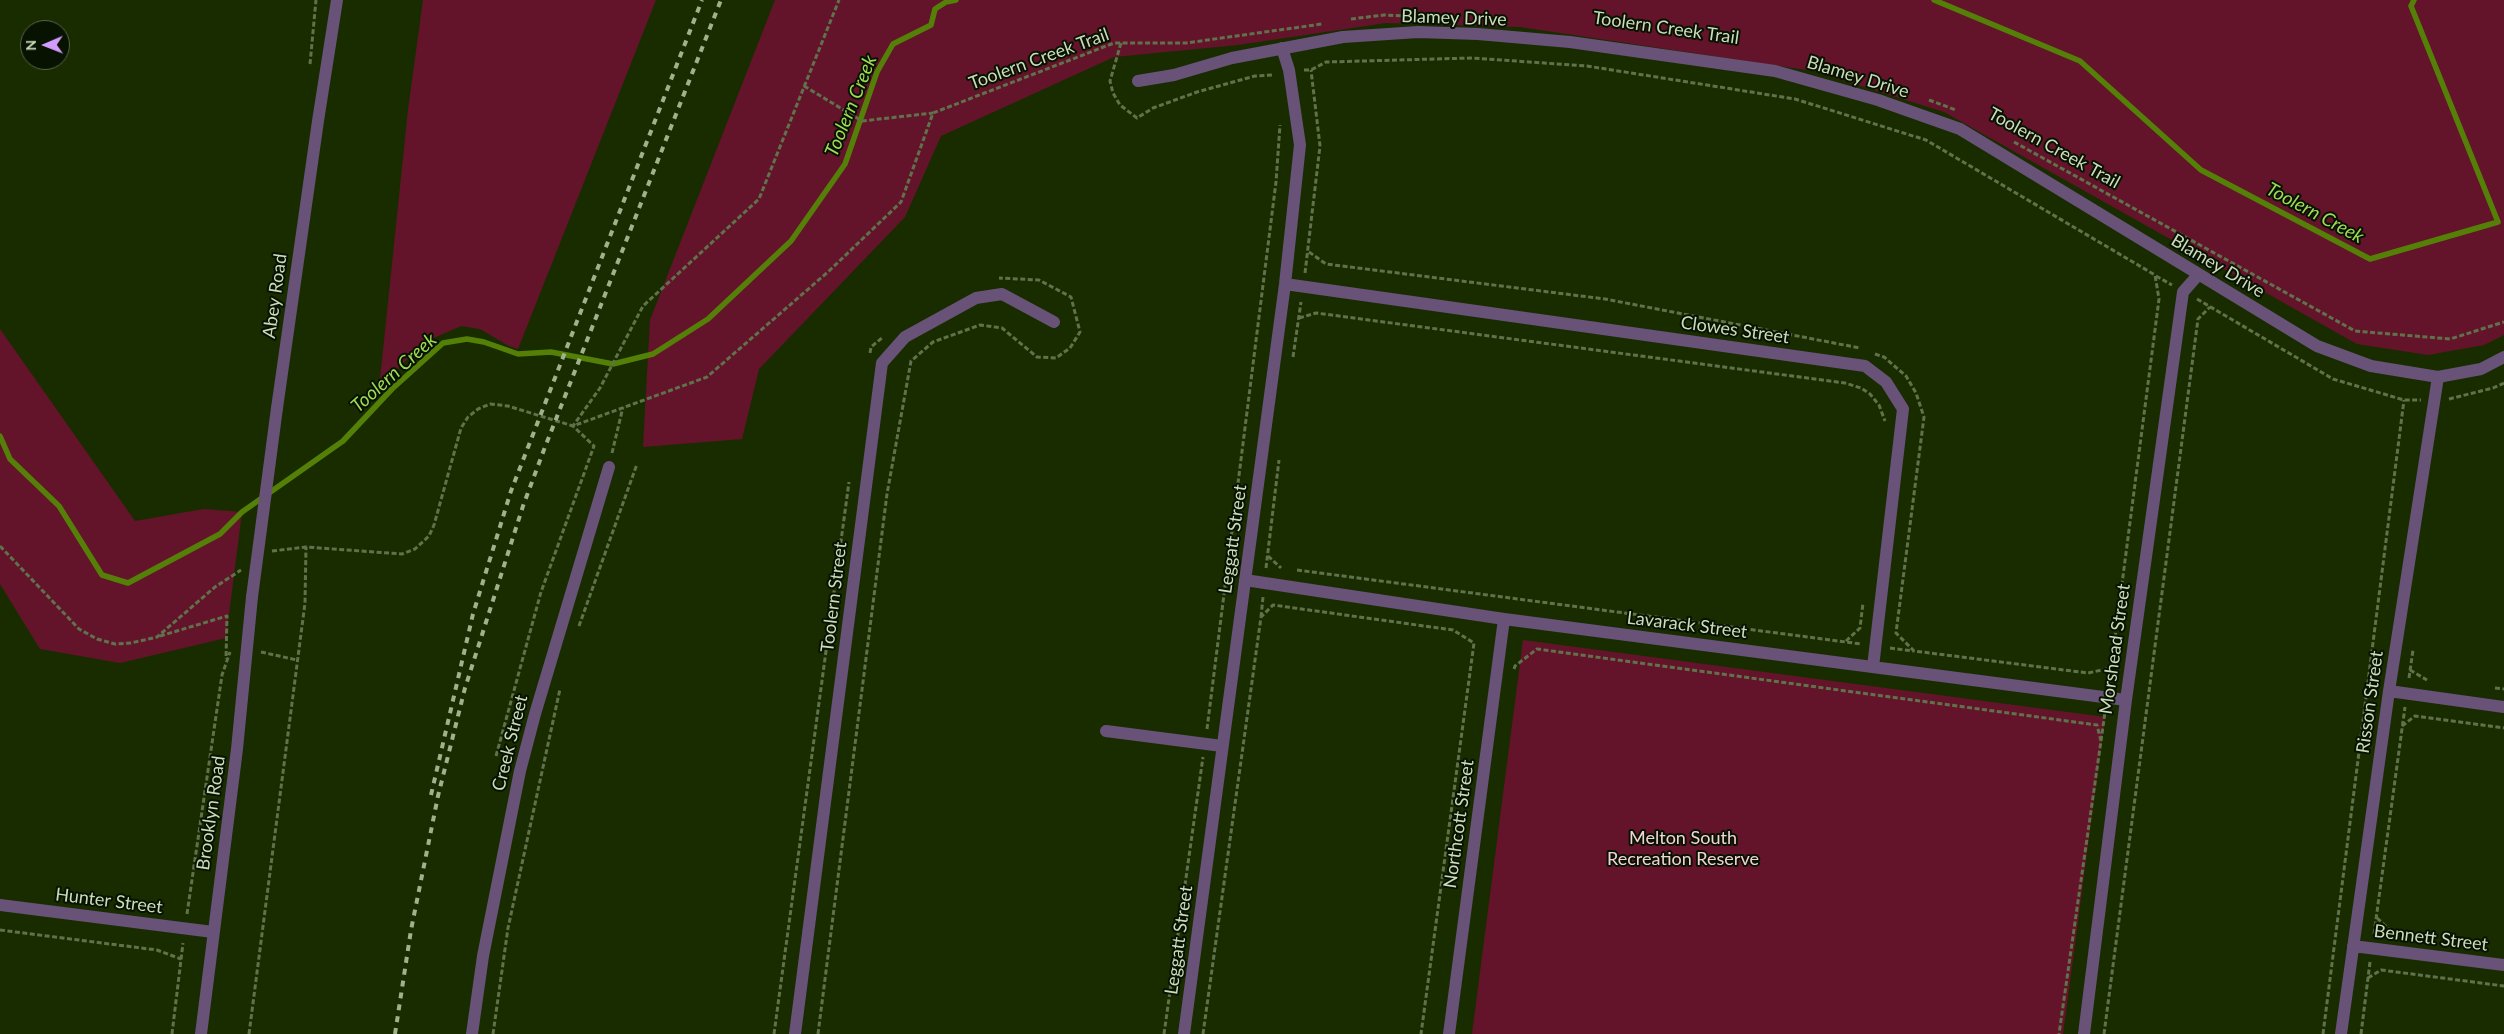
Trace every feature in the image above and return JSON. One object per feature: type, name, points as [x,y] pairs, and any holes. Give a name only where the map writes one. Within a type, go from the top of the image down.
[{"type":"street","name":"Abey Road","points":[[252,597],[277,408],[337,0]]},
{"type":"street","name":"Blamey Drive","points":[[1138,81],[1174,75],[1232,58],[1342,37],[1418,32],[1478,34],[1570,42],[1775,71],[1878,100],[1960,129],[2317,346],[2371,366],[2438,377],[2481,369],[2504,357]]},
{"type":"street","name":"Leggatt Street","points":[[1184,1034],[1285,284],[1300,145],[1289,70],[1282,48]]},
{"type":"street","name":"Morshead Street","points":[[2084,1034],[2126,700],[2183,292],[2198,275]]},
{"type":"street","name":"Clowes Street","points":[[1285,284],[1865,366],[1886,382],[1903,409],[1873,667]]},
{"type":"street","name":"Toolern Street","points":[[795,1034],[882,363],[905,337],[976,298],[1002,294],[1054,322]]},
{"type":"street","name":"Risson Street","points":[[2341,1034],[2389,691],[2438,377]]},
{"type":"street","name":"Creek Street","points":[[472,1034],[484,947],[520,771],[535,714],[609,466]]},
{"type":"street","name":"Lavarack Street","points":[[1245,580],[1504,619],[2126,700]]},
{"type":"street","name":"Brooklyn Road","points":[[201,1034],[237,749],[252,597]]},
{"type":"street","name":"Northcott Street","points":[[1449,1034],[1504,619]]},
{"type":"street","points":[[2389,691],[2504,707]]},
{"type":"street","points":[[1106,731],[1222,746]]},
{"type":"street","name":"Hunter Street","points":[[0,905],[213,932]]},
{"type":"street","name":"Bennett Street","points":[[2353,946],[2504,965]]},
{"type":"path","points":[[573,426],[600,388],[643,306],[759,199],[839,0]]},
{"type":"path","points":[[1346,20],[1384,15],[1413,16]]},
{"type":"path","name":"Toolern Creek Trail","points":[[804,86],[862,120],[933,113],[1114,43],[1186,43],[1328,23]]},
{"type":"path","points":[[1274,83],[1272,75],[1289,70],[1311,70],[1326,62],[1472,58],[1587,66],[1795,99],[1926,140],[2155,275],[2159,299],[2102,741],[2059,1034]]},
{"type":"path","points":[[1920,97],[1957,110]]},
{"type":"path","points":[[573,426],[707,377],[829,271],[901,202],[933,113]]},
{"type":"path","points":[[1164,1034],[1204,744],[1276,182],[1281,119]]},
{"type":"path","name":"Toolern Creek Trail","points":[[2009,139],[2356,331],[2450,339],[2504,322]]},
{"type":"path","points":[[1309,252],[1326,264],[1605,299],[1851,345],[1884,356],[1906,376],[1916,392],[1924,417],[1896,634],[1914,652]]},
{"type":"path","points":[[818,1034],[888,494],[911,361],[933,342],[980,325],[1002,328],[1037,357],[1056,358],[1070,348],[1080,332],[1071,297],[1039,280],[1003,277],[995,279]]},
{"type":"path","points":[[2104,1034],[2198,319],[2210,307]]},
{"type":"path","points":[[1299,318],[1316,313],[1845,383],[1861,388],[1870,394],[1879,405],[1886,428]]},
{"type":"path","points":[[869,356],[871,347],[888,332]]},
{"type":"path","points":[[2446,409],[2448,399]]},
{"type":"path","points":[[2323,1034],[2404,400]]},
{"type":"path","points":[[264,555],[272,551],[306,547],[402,554],[415,549],[429,536],[434,525],[461,428],[468,417],[478,409],[490,404],[508,406],[573,426],[594,446],[541,592],[496,756]]},
{"type":"path","points":[[609,466],[623,407]]},
{"type":"path","points":[[578,629],[638,464]]},
{"type":"path","points":[[774,1034],[849,480]]},
{"type":"path","points":[[0,546],[79,629],[97,639],[115,644],[132,643],[227,616],[226,664],[209,762],[172,1034]]},
{"type":"path","points":[[249,1034],[305,604],[306,547]]},
{"type":"path","points":[[1268,556],[1278,568],[1914,652],[2088,672],[2111,668]]},
{"type":"path","points":[[157,637],[215,587],[249,565]]},
{"type":"path","points":[[1846,642],[1860,628],[1864,599]]},
{"type":"path","points":[[1203,1034],[1261,617],[1273,605],[1453,630],[1474,643],[1420,1034]]},
{"type":"path","points":[[247,641],[268,655],[297,660]]},
{"type":"path","points":[[1513,676],[1515,666],[1537,648],[2097,725],[2102,741]]},
{"type":"path","points":[[2361,1034],[2413,648]]},
{"type":"path","points":[[2410,670],[2427,680],[2436,681]]},
{"type":"path","points":[[493,1034],[508,928],[561,685]]},
{"type":"path","points":[[2485,687],[2504,689]]},
{"type":"path","points":[[2402,727],[2415,716],[2504,728]]},
{"type":"path","points":[[2376,918],[2392,934],[2401,935]]},
{"type":"path","points":[[0,930],[157,950],[181,959]]},
{"type":"path","points":[[2368,978],[2381,970],[2504,986]]},
{"type":"green space","points":[[423,0],[656,0],[518,349],[509,346],[480,329],[461,326],[429,340],[413,353],[379,389],[408,110]]},
{"type":"green space","points":[[775,0],[2504,0],[2504,335],[2484,345],[2428,355],[2357,344],[1944,112],[1813,71],[1520,27],[1386,23],[1238,45],[1114,57],[941,136],[905,217],[759,369],[742,439],[643,447],[650,320]]},
{"type":"green space","points":[[0,329],[135,521],[204,509],[242,512],[226,638],[120,663],[40,649],[0,584]]},
{"type":"green space","name":"Melton South Recreation Reserve","points":[[1523,640],[2105,717],[2063,1034],[1472,1034]]},
{"type":"waterway","name":"Toolern Creek","points":[[0,436],[10,459],[59,506],[102,575],[128,583],[220,534],[242,512],[343,441],[392,389],[443,343],[467,339],[484,342],[518,354],[551,352],[613,364],[653,354],[708,319],[791,241],[845,164],[877,72],[893,44],[931,25],[935,9],[946,2],[956,0]]},
{"type":"waterway","name":"Toolern Creek","points":[[1934,0],[2080,61],[2201,170],[2370,259],[2498,222],[2411,6],[2414,0]]},
{"type":"railway","points":[[431,795],[473,614],[511,491],[702,0]]},
{"type":"railway","points":[[395,1034],[411,930],[438,796],[465,688],[523,506],[721,0]]}]
